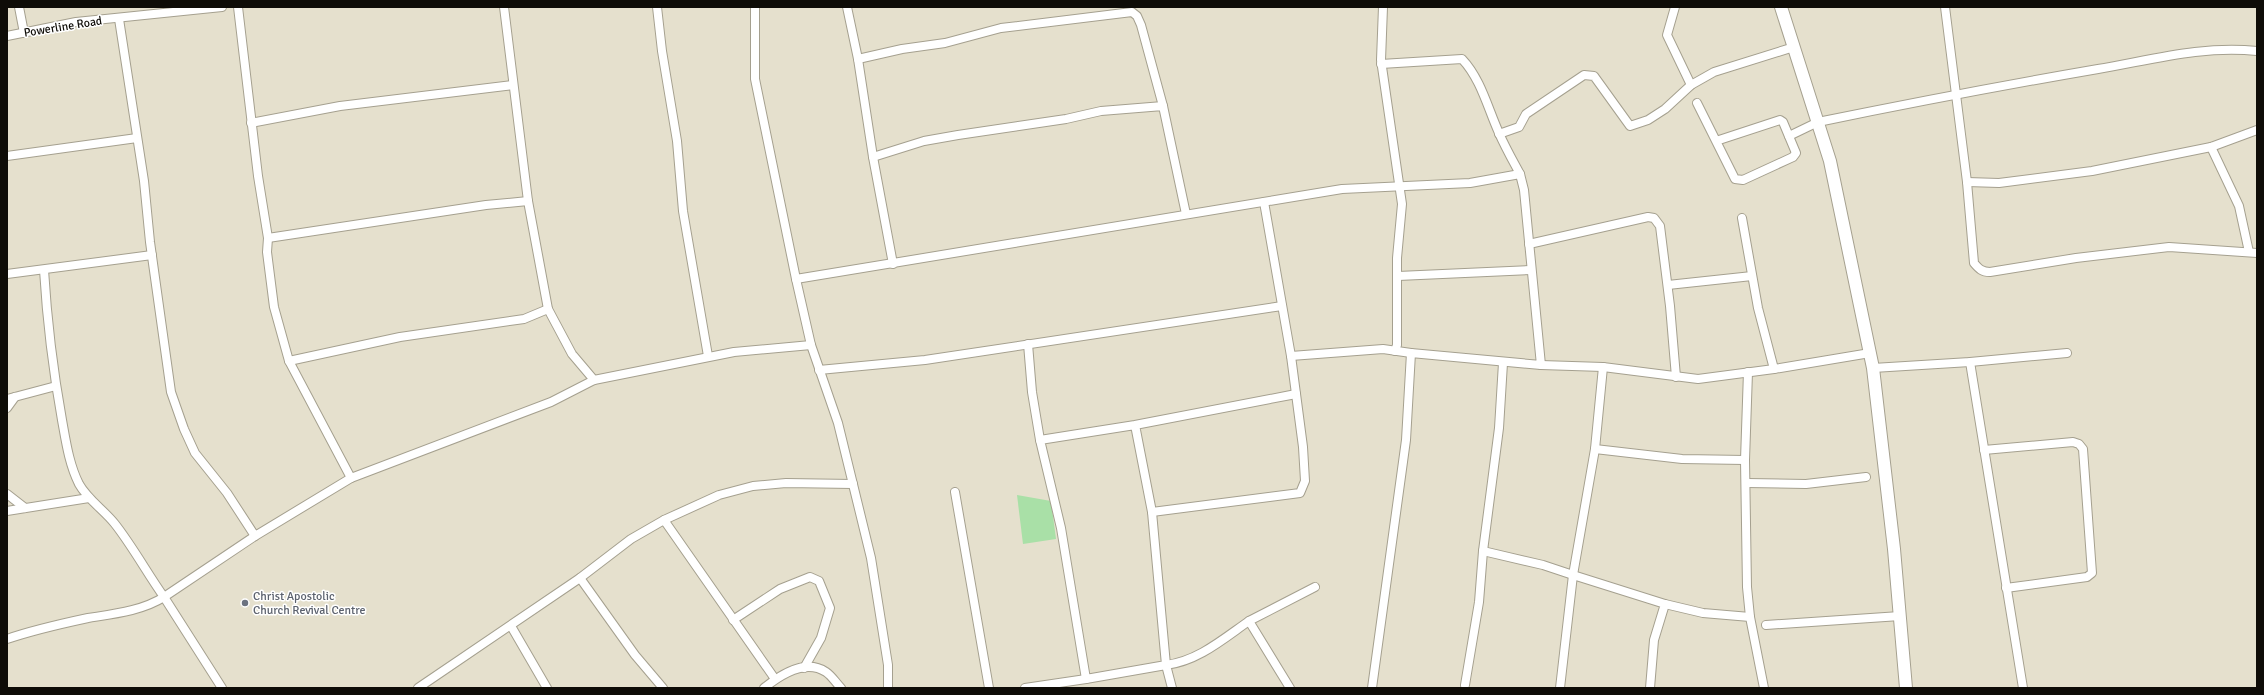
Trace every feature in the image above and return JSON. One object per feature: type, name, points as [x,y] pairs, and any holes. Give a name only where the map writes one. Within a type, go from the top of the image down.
[{"type":"main road","points":[[1781,7],[1830,161],[1873,368],[1893,542],[1906,688]]},
{"type":"street","points":[[19,7],[24,32]]},
{"type":"street","name":"Powerline Road","points":[[7,36],[76,22],[119,19],[222,7]]},
{"type":"street","points":[[238,7],[251,123],[268,238],[267,252],[274,307],[290,361],[351,478]]},
{"type":"street","points":[[504,7],[528,201],[548,309],[572,354],[594,380]]},
{"type":"street","points":[[657,7],[662,51],[677,141],[683,211],[708,356]]},
{"type":"street","points":[[755,7],[755,79],[796,280],[819,370],[838,423],[870,558],[888,665],[888,688]]},
{"type":"street","points":[[847,7],[858,60],[873,157],[893,264]]},
{"type":"street","points":[[1383,7],[1381,64],[1398,186],[1402,204],[1397,258],[1397,344],[1395,351]]},
{"type":"street","points":[[1675,7],[1667,35],[1691,85]]},
{"type":"street","points":[[1945,7],[1967,182],[1974,263],[1983,272],[2091,256],[2169,247],[2253,253],[2239,206],[2210,147]]},
{"type":"street","points":[[858,60],[902,49],[945,43],[1001,28],[1132,12],[1137,16],[1141,25],[1163,106],[1186,214]]},
{"type":"street","points":[[119,19],[137,138],[171,392],[184,429],[195,453],[227,493],[255,536]]},
{"type":"street","points":[[1500,134],[1519,127],[1526,114],[1584,75],[1594,76],[1630,126],[1648,120],[1665,109],[1691,85],[1714,72],[1794,47]]},
{"type":"street","points":[[1789,136],[1818,122],[1955,94],[2189,52],[2239,49],[2257,51]]},
{"type":"street","points":[[1381,64],[1462,59],[1468,66],[1520,174],[1524,190],[1541,365]]},
{"type":"street","points":[[251,123],[340,106],[513,85]]},
{"type":"street","points":[[1697,103],[1716,141],[1735,179],[1743,180],[1795,156],[1796,150],[1783,122],[1776,120],[1716,141]]},
{"type":"street","points":[[873,157],[924,141],[958,135],[1059,120],[1100,111],[1163,106]]},
{"type":"street","points":[[1967,182],[1999,183],[2092,171],[2210,147],[2257,130]]},
{"type":"street","points":[[7,156],[137,138]]},
{"type":"street","points":[[796,280],[1135,225],[1186,214],[1342,189],[1470,183],[1520,174]]},
{"type":"street","points":[[268,238],[486,205],[528,201]]},
{"type":"street","points":[[1152,512],[1300,493],[1305,481],[1291,356],[1264,202]]},
{"type":"street","points":[[1529,244],[1648,217],[1654,218],[1660,226],[1668,285],[1676,377]]},
{"type":"street","points":[[1742,218],[1758,308],[1774,369]]},
{"type":"street","points":[[7,274],[152,255]]},
{"type":"street","points":[[44,270],[46,308],[56,386],[72,467],[79,484],[89,498],[105,512],[116,526],[164,597],[222,688]]},
{"type":"street","points":[[1398,276],[1531,270]]},
{"type":"street","points":[[1668,285],[1752,276]]},
{"type":"street","points":[[819,370],[925,360],[1282,306]]},
{"type":"street","points":[[290,361],[400,337],[524,318],[548,309]]},
{"type":"street","points":[[1028,344],[1032,392],[1040,440],[1061,528],[1086,679]]},
{"type":"street","points":[[7,639],[51,626],[117,613],[154,603],[255,536],[351,478],[551,402],[594,380],[708,356],[734,352],[812,345]]},
{"type":"street","points":[[1291,356],[1344,350],[1383,349],[1503,363],[1603,367],[1698,379],[1774,369],[1870,353]]},
{"type":"street","points":[[1372,688],[1406,440],[1411,353]]},
{"type":"street","points":[[1873,368],[1970,362],[2067,353]]},
{"type":"street","points":[[1970,362],[2023,688]]},
{"type":"street","points":[[1465,685],[1475,636],[1483,551],[1499,428],[1503,363]]},
{"type":"street","points":[[1560,688],[1573,575],[1595,449],[1603,367]]},
{"type":"street","points":[[1748,372],[1745,460],[1747,482],[1747,587],[1750,617],[1764,688]]},
{"type":"street","points":[[7,408],[11,398],[56,386]]},
{"type":"street","points":[[1040,440],[1136,425],[1296,394]]},
{"type":"street","points":[[1136,425],[1152,512],[1166,665],[1172,688]]},
{"type":"street","points":[[1984,450],[2073,442],[2079,444],[2083,449],[2092,573],[2087,577],[2006,588]]},
{"type":"street","points":[[1595,449],[1682,459],[1745,460]]},
{"type":"street","points":[[1747,482],[1806,484],[1866,477]]},
{"type":"street","points":[[418,688],[580,578],[631,539],[664,520],[719,495],[753,486],[786,483],[853,484]]},
{"type":"street","points":[[955,492],[989,688]]},
{"type":"street","points":[[7,494],[25,508]]},
{"type":"street","points":[[7,511],[89,498]]},
{"type":"street","points":[[664,520],[775,679]]},
{"type":"street","points":[[1483,551],[1543,565],[1665,604],[1703,613],[1750,617]]},
{"type":"street","points":[[733,620],[780,589],[810,577],[815,577],[820,581],[830,608],[821,638],[804,668]]},
{"type":"street","points":[[580,578],[635,655],[663,688]]},
{"type":"street","points":[[1025,688],[1180,663],[1195,658],[1249,621],[1315,587]]},
{"type":"street","points":[[1650,688],[1654,640],[1665,604]]},
{"type":"street","points":[[1766,625],[1900,616]]},
{"type":"street","points":[[1249,621],[1290,688]]},
{"type":"street","points":[[510,626],[547,688]]},
{"type":"street","points":[[764,688],[775,679],[794,669],[814,667],[826,672],[841,688]]},
{"type":"green space","points":[[1017,495],[1051,501],[1056,539],[1023,544]]},
{"type":"place","name":"Christ Apostolic Church Revival Centre","points":[[245,603]]}]
